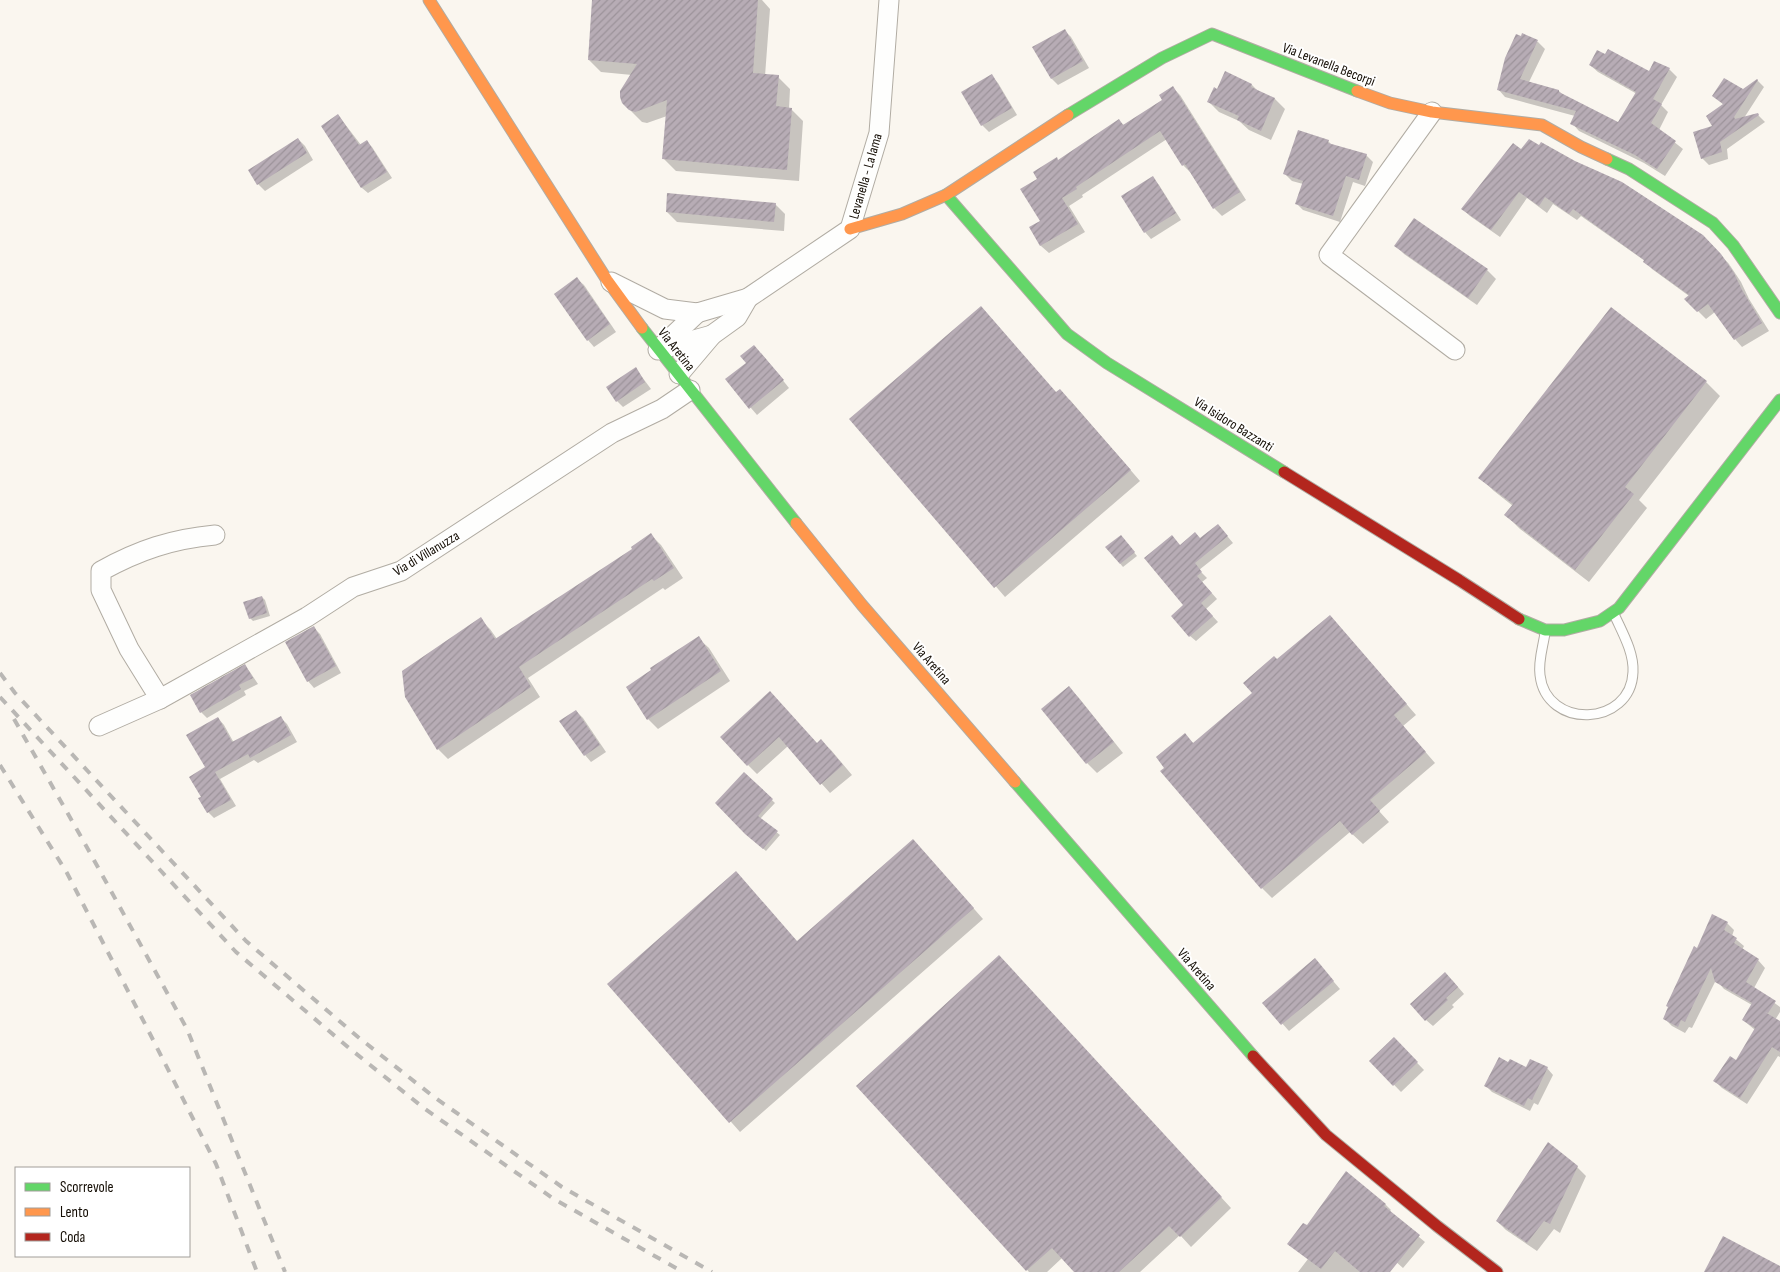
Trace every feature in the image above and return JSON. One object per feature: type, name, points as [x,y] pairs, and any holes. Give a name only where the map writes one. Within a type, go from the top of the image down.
[{"type":"street","name":"Via Aretina","points":[[430,0],[607,280],[658,350],[862,604],[1256,1060],[1326,1135],[1497,1272]]},
{"type":"street","name":"Levanella - La lama","points":[[748,298],[850,229],[879,133],[889,0]]},
{"type":"street","name":"Via Levanella Becorpi","points":[[850,229],[902,214],[946,195],[1074,111],[1162,58],[1212,34],[1338,85],[1390,103],[1432,112],[1542,125],[1581,147],[1629,169],[1713,223],[1733,245],[1780,313]]},
{"type":"street","points":[[1432,112],[1329,256],[1455,350]]},
{"type":"street","name":"Via Isidoro Bazzanti","points":[[946,195],[1067,334],[1075,340],[1107,363],[1519,618],[1546,630]]},
{"type":"street","points":[[607,280],[665,309],[697,313],[748,298]]},
{"type":"street","points":[[679,374],[712,335],[737,317],[748,298]]},
{"type":"street","points":[[658,350],[697,313]]},
{"type":"street","points":[[658,350],[712,335]]},
{"type":"street","name":"Via di Villanuzza","points":[[99,726],[160,698],[307,617],[353,587],[401,571],[612,433],[662,409],[690,390]]},
{"type":"street","points":[[1546,630],[1564,630],[1600,621],[1619,608],[1780,400]]},
{"type":"street","points":[[160,698],[129,649],[100,590],[101,571],[130,555],[167,543],[185,538],[215,535]]},
{"type":"lane","points":[[1546,630],[1539,663],[1543,688],[1549,698],[1569,712],[1581,715],[1605,712],[1616,706],[1624,696],[1630,686],[1633,674],[1633,662],[1613,612]]},
{"type":"building","points":[[592,0],[758,0],[753,73],[779,75],[776,106],[792,108],[787,170],[662,159],[667,100],[635,112],[629,110],[622,103],[620,91],[637,64],[588,60]]},
{"type":"building","points":[[1065,29],[1083,61],[1051,79],[1032,47]]},
{"type":"building","points":[[1522,33],[1538,40],[1520,79],[1559,90],[1559,92],[1618,122],[1636,92],[1589,65],[1597,50],[1605,54],[1608,49],[1649,71],[1654,61],[1670,68],[1653,99],[1662,104],[1651,123],[1676,141],[1657,169],[1635,155],[1570,124],[1576,111],[1497,90],[1505,58],[1516,34],[1521,36]]},
{"type":"building","points":[[1225,71],[1252,84],[1251,87],[1275,98],[1261,131],[1237,120],[1239,116],[1207,102],[1214,87],[1217,89]]},
{"type":"building","points":[[992,74],[1012,108],[981,126],[961,92]]},
{"type":"building","points":[[1724,78],[1743,89],[1758,80],[1734,117],[1735,119],[1758,113],[1759,115],[1720,142],[1722,152],[1701,159],[1693,132],[1712,126],[1706,116],[1723,104],[1712,96]]},
{"type":"building","points":[[1173,86],[1240,192],[1213,209],[1185,164],[1182,166],[1160,131],[1062,198],[1078,224],[1040,246],[1029,227],[1040,221],[1020,189],[1037,179],[1033,172],[1057,157],[1058,160],[1119,119],[1123,125],[1162,100],[1159,95]]},
{"type":"building","points":[[338,114],[359,145],[367,140],[387,172],[361,188],[321,126]]},
{"type":"building","points":[[1298,130],[1329,140],[1328,143],[1367,154],[1359,180],[1346,176],[1333,216],[1295,204],[1303,181],[1283,174]]},
{"type":"building","points":[[298,138],[307,153],[257,185],[248,170]]},
{"type":"building","points":[[1529,139],[1539,145],[1541,142],[1575,161],[1622,182],[1703,235],[1721,254],[1734,273],[1762,323],[1734,340],[1708,304],[1697,312],[1684,299],[1689,295],[1643,262],[1644,260],[1573,209],[1569,214],[1545,197],[1539,206],[1519,192],[1491,230],[1461,209],[1513,143],[1521,149]]},
{"type":"building","points":[[1153,176],[1176,213],[1144,233],[1121,196]]},
{"type":"building","points":[[667,193],[776,203],[774,222],[666,212]]},
{"type":"building","points":[[1414,218],[1488,269],[1468,298],[1394,246]]},
{"type":"building","points":[[577,277],[610,324],[587,341],[554,294]]},
{"type":"building","points":[[981,306],[1056,392],[1060,389],[1131,470],[994,588],[849,419]]},
{"type":"building","points":[[1611,307],[1707,381],[1625,487],[1634,494],[1575,570],[1504,515],[1513,504],[1478,478]]},
{"type":"building","points":[[754,345],[784,380],[749,409],[725,379],[746,363],[740,356]]},
{"type":"building","points":[[636,367],[645,382],[616,402],[606,387]]},
{"type":"building","points":[[1218,524],[1228,536],[1195,563],[1202,572],[1197,576],[1212,593],[1201,603],[1213,616],[1189,637],[1171,616],[1183,605],[1144,558],[1172,535],[1180,545],[1195,532],[1200,538]]},
{"type":"building","points":[[651,533],[674,568],[654,581],[652,579],[519,667],[531,687],[437,750],[405,697],[402,671],[481,617],[495,639],[632,549],[631,547]]},
{"type":"building","points":[[1121,535],[1135,552],[1120,564],[1105,547]]},
{"type":"building","points":[[262,596],[267,613],[249,619],[243,602]]},
{"type":"building","points":[[1330,615],[1407,704],[1394,715],[1426,752],[1370,800],[1380,811],[1352,835],[1340,821],[1261,889],[1160,771],[1164,768],[1156,757],[1185,733],[1193,743],[1252,693],[1243,683],[1274,656],[1277,659]]},
{"type":"building","points":[[314,626],[336,666],[307,682],[285,642]]},
{"type":"building","points":[[699,636],[721,671],[647,720],[626,687],[651,670],[650,668]]},
{"type":"building","points":[[245,664],[253,678],[239,685],[241,689],[200,713],[190,695]]},
{"type":"building","points":[[1069,686],[1114,742],[1086,764],[1041,709]]},
{"type":"building","points":[[770,691],[817,743],[821,739],[843,765],[820,785],[779,737],[747,766],[720,737]]},
{"type":"building","points":[[576,710],[600,745],[584,756],[559,721]]},
{"type":"building","points":[[281,716],[291,735],[250,758],[248,754],[215,772],[231,800],[207,813],[198,798],[201,797],[189,777],[205,767],[186,735],[218,717],[232,742]]},
{"type":"building","points":[[744,772],[773,799],[758,816],[778,831],[763,849],[745,834],[715,803]]},
{"type":"building","points":[[913,839],[974,908],[729,1123],[607,984],[736,871],[797,941]]},
{"type":"building","points":[[1712,914],[1728,922],[1724,930],[1737,938],[1734,943],[1759,959],[1746,982],[1776,1001],[1768,1013],[1765,1012],[1780,1021],[1780,1052],[1772,1047],[1740,1098],[1713,1081],[1730,1056],[1736,1060],[1755,1028],[1742,1020],[1752,1003],[1715,982],[1711,968],[1685,1022],[1681,1020],[1678,1027],[1663,1019],[1668,1007],[1666,1006],[1694,946],[1697,948]]},
{"type":"building","points":[[999,955],[1222,1197],[1180,1237],[1169,1226],[1119,1272],[1074,1272],[1052,1248],[1026,1271],[856,1086]]},
{"type":"building","points":[[1315,958],[1334,981],[1281,1025],[1262,1003]]},
{"type":"building","points":[[1445,972],[1458,987],[1446,998],[1448,1000],[1425,1021],[1410,1004]]},
{"type":"building","points":[[1394,1037],[1418,1062],[1393,1086],[1369,1061]]},
{"type":"building","points":[[1499,1057],[1508,1062],[1510,1059],[1526,1067],[1530,1059],[1548,1067],[1532,1100],[1528,1098],[1524,1106],[1484,1086]]},
{"type":"building","points":[[1548,1142],[1578,1166],[1550,1224],[1544,1221],[1527,1243],[1496,1221]]},
{"type":"building","points":[[1346,1171],[1386,1204],[1384,1206],[1420,1235],[1390,1272],[1360,1272],[1335,1251],[1321,1269],[1287,1244],[1303,1223],[1307,1225]]},
{"type":"building","points":[[1723,1236],[1780,1266],[1780,1272],[1704,1272]]},
{"type":"railway","points":[[0,673],[15,693],[246,941],[358,1037],[434,1097],[562,1187],[712,1272]]},
{"type":"railway","points":[[0,697],[236,952],[349,1048],[425,1109],[554,1199],[683,1272]]},
{"type":"railway","points":[[14,719],[187,1029],[285,1272]]},
{"type":"railway","points":[[0,765],[67,873],[216,1164],[257,1272]]},
{"type":"traffic: fast","points":[[1068,115],[1162,58],[1212,34],[1357,91]]},
{"type":"traffic: fast","points":[[1607,159],[1629,169],[1713,223],[1733,245],[1780,313]]},
{"type":"traffic: fast","points":[[946,195],[1067,334],[1107,363],[1284,472]]},
{"type":"traffic: fast","points":[[642,328],[796,523]]},
{"type":"traffic: fast","points":[[1519,619],[1545,630],[1564,630],[1600,621],[1619,608],[1780,400]]},
{"type":"traffic: fast","points":[[1015,782],[1253,1056]]},
{"type":"traffic: slow","points":[[429,0],[607,280],[642,328]]},
{"type":"traffic: slow","points":[[1357,91],[1390,103],[1432,112],[1542,125],[1607,159]]},
{"type":"traffic: slow","points":[[850,229],[902,214],[946,195],[1068,115]]},
{"type":"traffic: slow","points":[[796,523],[862,605],[1015,782]]},
{"type":"traffic: jam","points":[[1284,472],[1519,619]]},
{"type":"traffic: jam","points":[[1253,1056],[1326,1135],[1437,1226],[1497,1272]]}]
